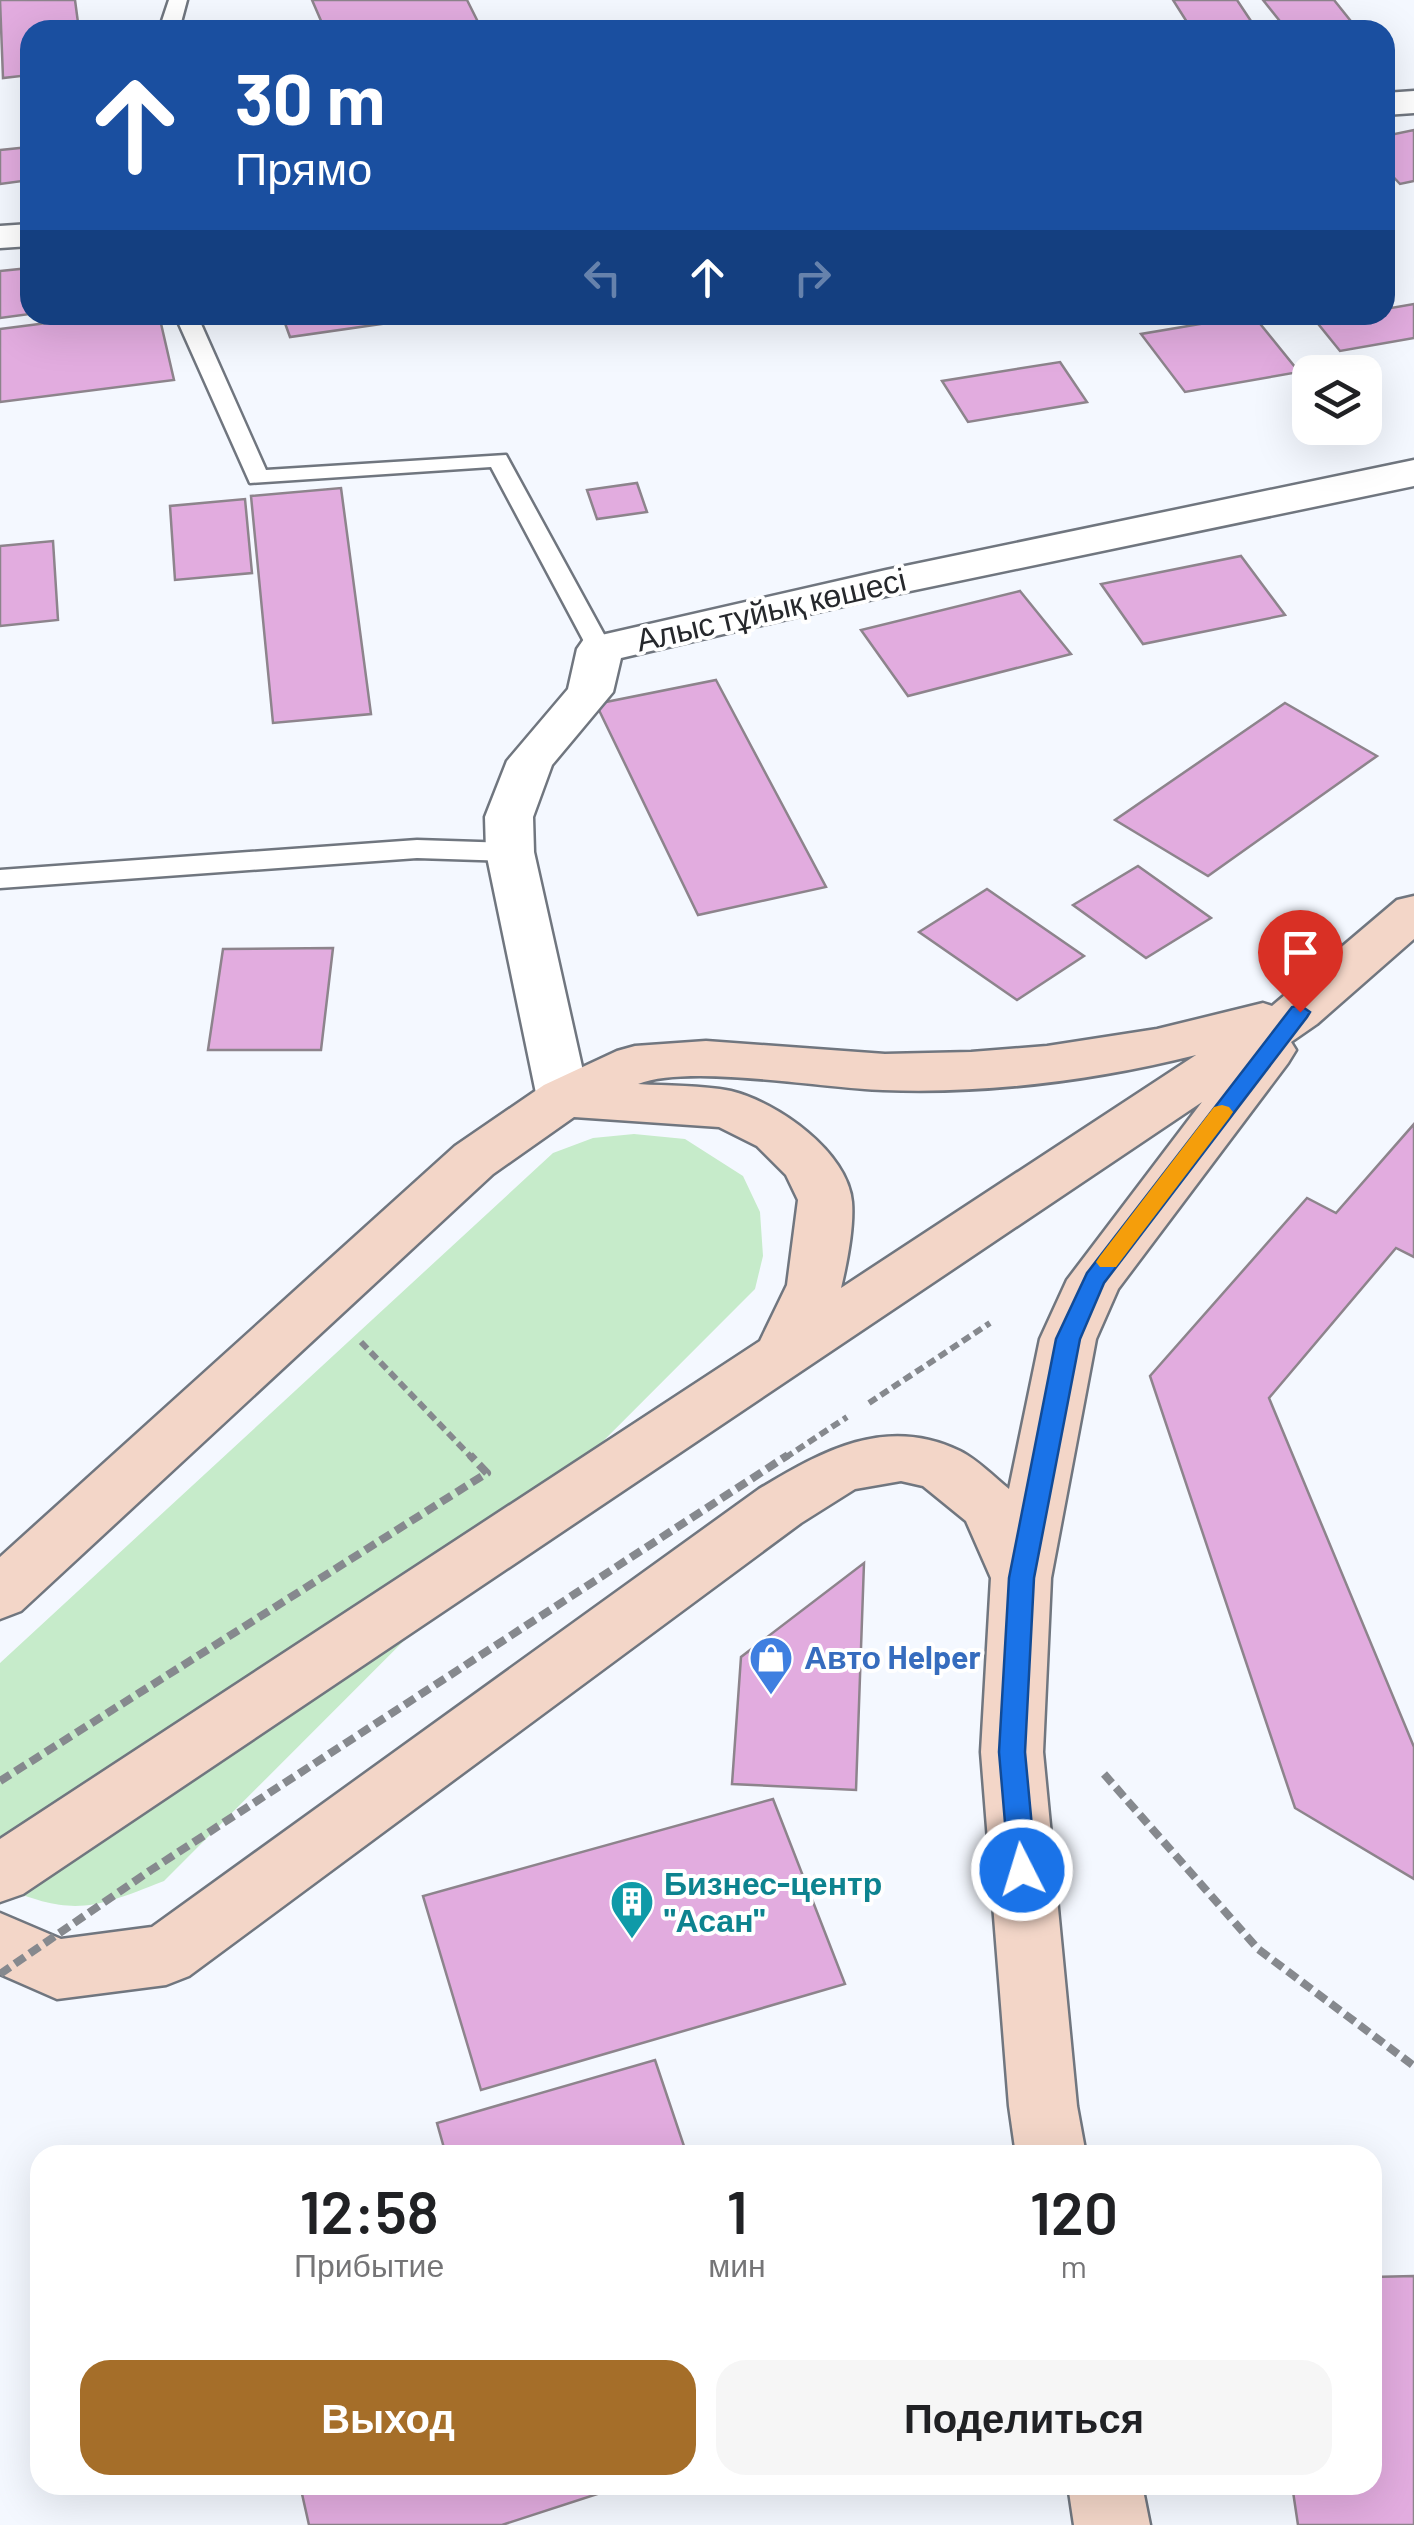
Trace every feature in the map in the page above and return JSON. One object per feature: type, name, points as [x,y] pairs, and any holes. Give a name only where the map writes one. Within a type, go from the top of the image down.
[{"type":"street","name":"Алыс тұйық көшесі","points":[[563,1098],[510,852],[509,817],[530,762],[590,692],[600,649],[906,578],[1414,473]]},
{"type":"street","points":[[0,1874],[1300,1012],[1414,912]]},
{"type":"street","points":[[0,1594],[474,1160],[563,1098],[635,1064],[706,1059],[884,1072],[1048,1064],[1156,1048],[1300,1012]]},
{"type":"street","points":[[1049,2145],[1012,1752],[1021,1578],[1068,1339],[1095,1280],[1300,1012]]},
{"type":"street","points":[[563,1098],[728,1109],[776,1133],[808,1164],[825,1200],[814,1285],[780,1357]]},
{"type":"street","points":[[0,1942],[57,1969],[166,1955],[780,1506],[841,1468],[901,1458],[941,1468],[990,1506],[1021,1578]]},
{"type":"street","points":[[1108,2495],[1112,2525]]},
{"type":"lane","points":[[190,325],[258,478],[498,460],[600,649]]},
{"type":"lane","points":[[0,879],[417,848],[510,852]]},
{"type":"path","points":[[0,1781],[487,1473],[320,1299]]},
{"type":"path","points":[[0,1974],[152,1870],[990,1323]]},
{"type":"path","points":[[1104,1774],[1258,1949],[1414,2066]]},
{"type":"green space","points":[[634,1134],[685,1139],[743,1176],[760,1212],[763,1256],[755,1289],[164,1881],[83,1906],[46,1902],[0,1886],[0,1663],[553,1153],[593,1138]]},
{"type":"building","points":[[0,0],[75,0],[78,20],[20,20],[20,76],[3,78]]},
{"type":"building","points":[[312,0],[467,0],[477,20],[321,20]]},
{"type":"building","points":[[1173,0],[1237,0],[1250,20],[1186,20]]},
{"type":"building","points":[[1263,0],[1334,0],[1350,20],[1279,20]]},
{"type":"building","points":[[1414,130],[1414,181],[1400,184],[1395,179],[1395,134]]},
{"type":"building","points":[[20,148],[20,181],[0,184],[0,150]]},
{"type":"building","points":[[20,269],[20,315],[0,318],[0,271]]},
{"type":"building","points":[[1414,304],[1414,338],[1340,351],[1319,325],[1395,325],[1395,307]]},
{"type":"building","points":[[31,325],[161,325],[174,380],[0,402],[0,329]]},
{"type":"building","points":[[286,325],[374,325],[290,337]]},
{"type":"building","points":[[1194,325],[1261,325],[1292,363],[1292,373],[1185,392],[1141,334]]},
{"type":"building","points":[[1060,362],[1087,402],[968,422],[942,381]]},
{"type":"building","points":[[637,483],[647,512],[597,519],[587,490]]},
{"type":"building","points":[[341,488],[371,714],[273,723],[251,496]]},
{"type":"building","points":[[245,499],[252,573],[175,580],[170,506]]},
{"type":"building","points":[[53,541],[58,620],[0,626],[0,546]]},
{"type":"building","points":[[1241,556],[1285,615],[1143,644],[1101,584]]},
{"type":"building","points":[[1020,591],[1071,654],[908,696],[861,630]]},
{"type":"building","points":[[716,680],[826,887],[698,915],[596,704]]},
{"type":"building","points":[[1285,703],[1377,756],[1208,876],[1115,820]]},
{"type":"building","points":[[1138,866],[1211,918],[1146,958],[1073,905]]},
{"type":"building","points":[[987,889],[1084,956],[1017,1000],[919,932]]},
{"type":"building","points":[[333,948],[321,1050],[208,1050],[223,949]]},
{"type":"building","points":[[1414,1124],[1414,1257],[1396,1248],[1269,1398],[1414,1747],[1414,1879],[1295,1808],[1150,1376],[1307,1198],[1336,1213]]},
{"type":"building","points":[[864,1563],[856,1790],[732,1784],[741,1657]]},
{"type":"building","name":"Бизнес-центр \"Асан\"","points":[[773,1799],[845,1984],[481,2090],[423,1896]]},
{"type":"building","points":[[655,2060],[684,2145],[443,2145],[437,2123]]},
{"type":"building","points":[[1414,2276],[1414,2525],[1298,2525],[1294,2495],[1382,2495],[1382,2277]]},
{"type":"building","points":[[302,2495],[594,2495],[502,2525],[309,2525]]},
{"type":"slow traffic","points":[[1108,1262],[1222,1112]]},
{"type":"place","name":"Авто Helper","points":[[771,1696]]},
{"type":"place","name":"Бизнес-центр \"Асан\"","points":[[632,1940]]},
{"type":"route","points":[[1022,1870],[1012,1752],[1021,1578],[1068,1339],[1095,1280],[1130,1230],[1300,1012]]}]
